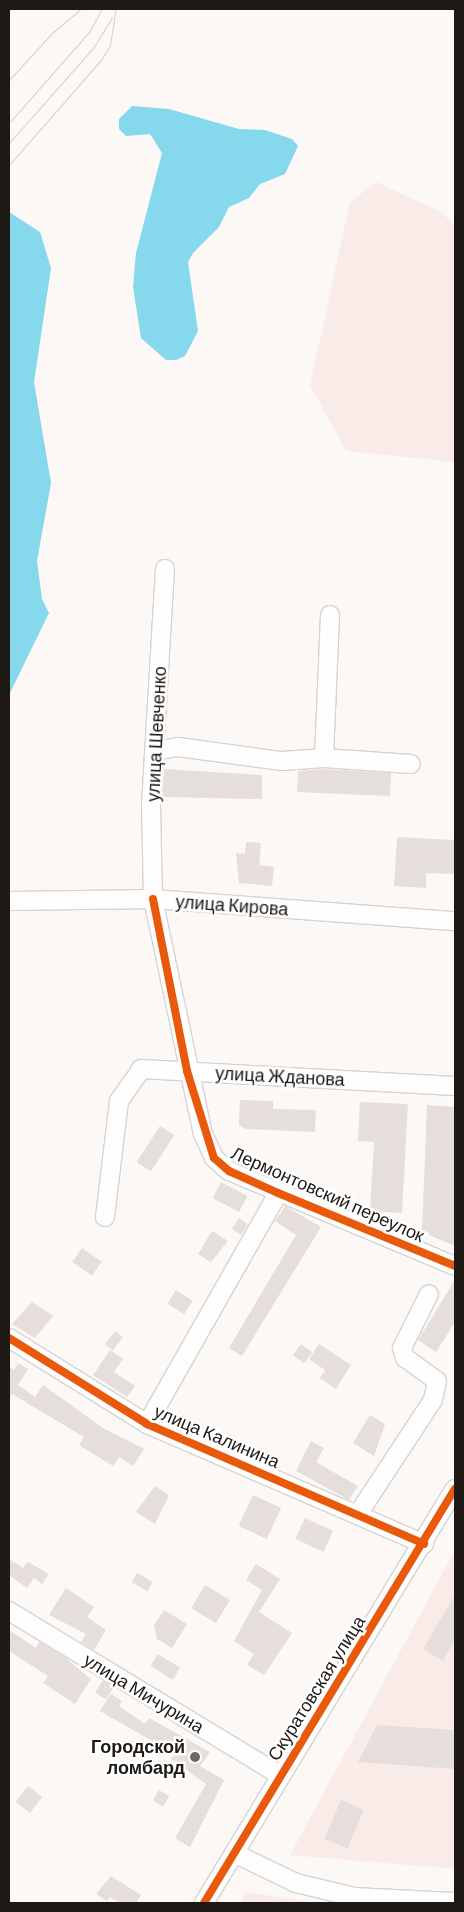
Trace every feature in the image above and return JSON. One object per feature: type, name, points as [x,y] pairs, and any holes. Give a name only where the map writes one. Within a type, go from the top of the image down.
[{"type":"street","name":"улица Шевченко","points":[[153,900],[155,751],[165,569]]},
{"type":"street","points":[[324,758],[330,615]]},
{"type":"street","points":[[155,751],[178,747],[282,761],[324,758],[411,764]]},
{"type":"street","name":"улица Кирова","points":[[9,901],[153,900],[455,921]]},
{"type":"street","name":"Лермонтовский переулок","points":[[153,900],[187,1071],[214,1158],[229,1170],[278,1193],[455,1266]]},
{"type":"street","name":"улица Жданова","points":[[105,1217],[119,1101],[141,1068],[455,1086]]},
{"type":"street","points":[[147,1424],[278,1193]]},
{"type":"street","points":[[358,1514],[433,1400],[437,1381],[405,1358],[402,1348],[429,1294]]},
{"type":"street","name":"улица Калинина","points":[[9,1338],[147,1424],[424,1544]]},
{"type":"street","name":"Скуратовская улица","points":[[204,1903],[280,1775],[424,1544],[455,1489]]},
{"type":"street","name":"улица Мичурина","points":[[9,1611],[280,1775]]},
{"type":"street","points":[[234,1853],[296,1883],[354,1897],[455,1902]]},
{"type":"shaded area","points":[[376,182],[441,212],[455,225],[455,462],[346,451],[310,385],[350,202]]},
{"type":"shaded area","points":[[455,1550],[455,1869],[290,1855]]},
{"type":"shaded area","points":[[246,1892],[315,1903],[241,1903]]},
{"type":"water","points":[[132,106],[169,109],[239,129],[265,130],[292,139],[298,146],[285,174],[260,184],[249,198],[229,207],[219,227],[193,253],[188,262],[198,331],[185,356],[176,360],[166,360],[141,338],[133,287],[136,253],[162,153],[150,134],[126,136],[119,129],[119,119]]},
{"type":"water","points":[[9,212],[40,232],[51,268],[34,382],[51,483],[37,561],[42,599],[49,613],[9,695]]},
{"type":"building","points":[[164,769],[262,775],[262,799],[162,797]]},
{"type":"building","points":[[324,769],[391,773],[390,796],[297,792],[298,771]]},
{"type":"building","points":[[397,837],[455,840],[455,874],[426,873],[426,888],[394,886]]},
{"type":"building","points":[[246,842],[261,843],[259,865],[274,867],[272,886],[239,883],[236,853],[245,854]]},
{"type":"building","points":[[240,1100],[273,1101],[273,1109],[316,1110],[315,1132],[246,1129],[239,1125]]},
{"type":"building","points":[[360,1102],[408,1104],[402,1213],[370,1211],[374,1142],[358,1141]]},
{"type":"building","points":[[427,1105],[455,1107],[455,1246],[422,1232]]},
{"type":"building","points":[[160,1126],[174,1135],[151,1171],[137,1162]]},
{"type":"building","points":[[221,1182],[247,1196],[239,1212],[213,1198]]},
{"type":"building","points":[[285,1206],[321,1227],[242,1356],[229,1348],[296,1235],[275,1221]]},
{"type":"building","points":[[239,1218],[248,1224],[241,1235],[232,1229]]},
{"type":"building","points":[[212,1231],[228,1241],[211,1262],[198,1254]]},
{"type":"building","points":[[82,1248],[102,1262],[92,1276],[72,1262]]},
{"type":"building","points":[[455,1280],[455,1322],[436,1352],[418,1340]]},
{"type":"building","points":[[176,1290],[193,1301],[184,1314],[167,1303]]},
{"type":"building","points":[[32,1302],[53,1316],[35,1338],[12,1324]]},
{"type":"building","points":[[115,1331],[123,1337],[113,1351],[105,1345]]},
{"type":"building","points":[[301,1344],[312,1352],[304,1364],[293,1355]]},
{"type":"building","points":[[319,1344],[351,1365],[336,1389],[320,1378],[325,1370],[309,1359]]},
{"type":"building","points":[[110,1350],[123,1359],[114,1372],[135,1386],[127,1397],[93,1375]]},
{"type":"building","points":[[18,1363],[28,1369],[18,1385],[35,1397],[43,1385],[103,1428],[144,1449],[133,1466],[119,1457],[113,1466],[79,1445],[84,1437],[12,1394],[9,1400],[9,1367],[14,1370]]},
{"type":"building","points":[[370,1415],[385,1424],[374,1456],[353,1443]]},
{"type":"building","points":[[311,1441],[324,1448],[316,1462],[358,1486],[349,1500],[296,1471]]},
{"type":"building","points":[[155,1486],[169,1495],[155,1524],[136,1512]]},
{"type":"building","points":[[253,1495],[281,1508],[267,1539],[239,1526]]},
{"type":"building","points":[[305,1518],[333,1531],[323,1552],[295,1539]]},
{"type":"building","points":[[9,1559],[23,1568],[28,1562],[49,1574],[42,1584],[34,1578],[27,1588],[9,1575]]},
{"type":"building","points":[[256,1564],[280,1579],[259,1612],[292,1633],[264,1675],[247,1665],[254,1654],[234,1641],[262,1590],[246,1580]]},
{"type":"building","points":[[137,1573],[153,1582],[147,1591],[132,1583]]},
{"type":"building","points":[[205,1585],[230,1600],[216,1623],[191,1608]]},
{"type":"building","points":[[66,1588],[94,1607],[87,1617],[106,1630],[94,1650],[81,1642],[86,1634],[49,1615]]},
{"type":"building","points":[[455,1595],[455,1639],[443,1661],[423,1649]]},
{"type":"building","points":[[164,1610],[187,1624],[172,1648],[157,1639],[154,1625]]},
{"type":"building","points":[[9,1630],[36,1648],[39,1642],[62,1655],[91,1679],[75,1704],[43,1683],[48,1676],[9,1651]]},
{"type":"building","points":[[158,1654],[180,1668],[173,1680],[151,1666]]},
{"type":"building","points":[[103,1680],[114,1687],[106,1700],[95,1693]]},
{"type":"building","points":[[111,1694],[122,1701],[119,1706],[145,1724],[149,1718],[210,1752],[200,1766],[224,1780],[190,1847],[175,1838],[206,1784],[171,1759],[175,1754],[100,1711]]},
{"type":"building","points":[[377,1725],[455,1730],[455,1769],[358,1762]]},
{"type":"building","points":[[28,1786],[42,1797],[30,1813],[16,1802]]},
{"type":"building","points":[[159,1790],[169,1796],[163,1806],[153,1800]]},
{"type":"building","points":[[341,1800],[364,1810],[348,1848],[325,1839]]},
{"type":"building","points":[[111,1876],[141,1895],[136,1903],[120,1903],[110,1897],[107,1901],[96,1894]]},
{"type":"tram line","points":[[9,80],[52,33],[81,9]]},
{"type":"tram line","points":[[9,123],[89,32],[102,9]]},
{"type":"tram line","points":[[9,165],[101,60],[110,45],[116,9]]},
{"type":"tram line","points":[[9,143],[93,48],[112,18]]},
{"type":"cycle path","points":[[153,899],[187,1071],[214,1158],[229,1171],[278,1193],[455,1266]]},
{"type":"cycle path","points":[[9,1338],[147,1424],[424,1544]]},
{"type":"cycle path","points":[[204,1903],[455,1489]]},
{"type":"place","name":"Городской ломбард","points":[[195,1757]]}]
